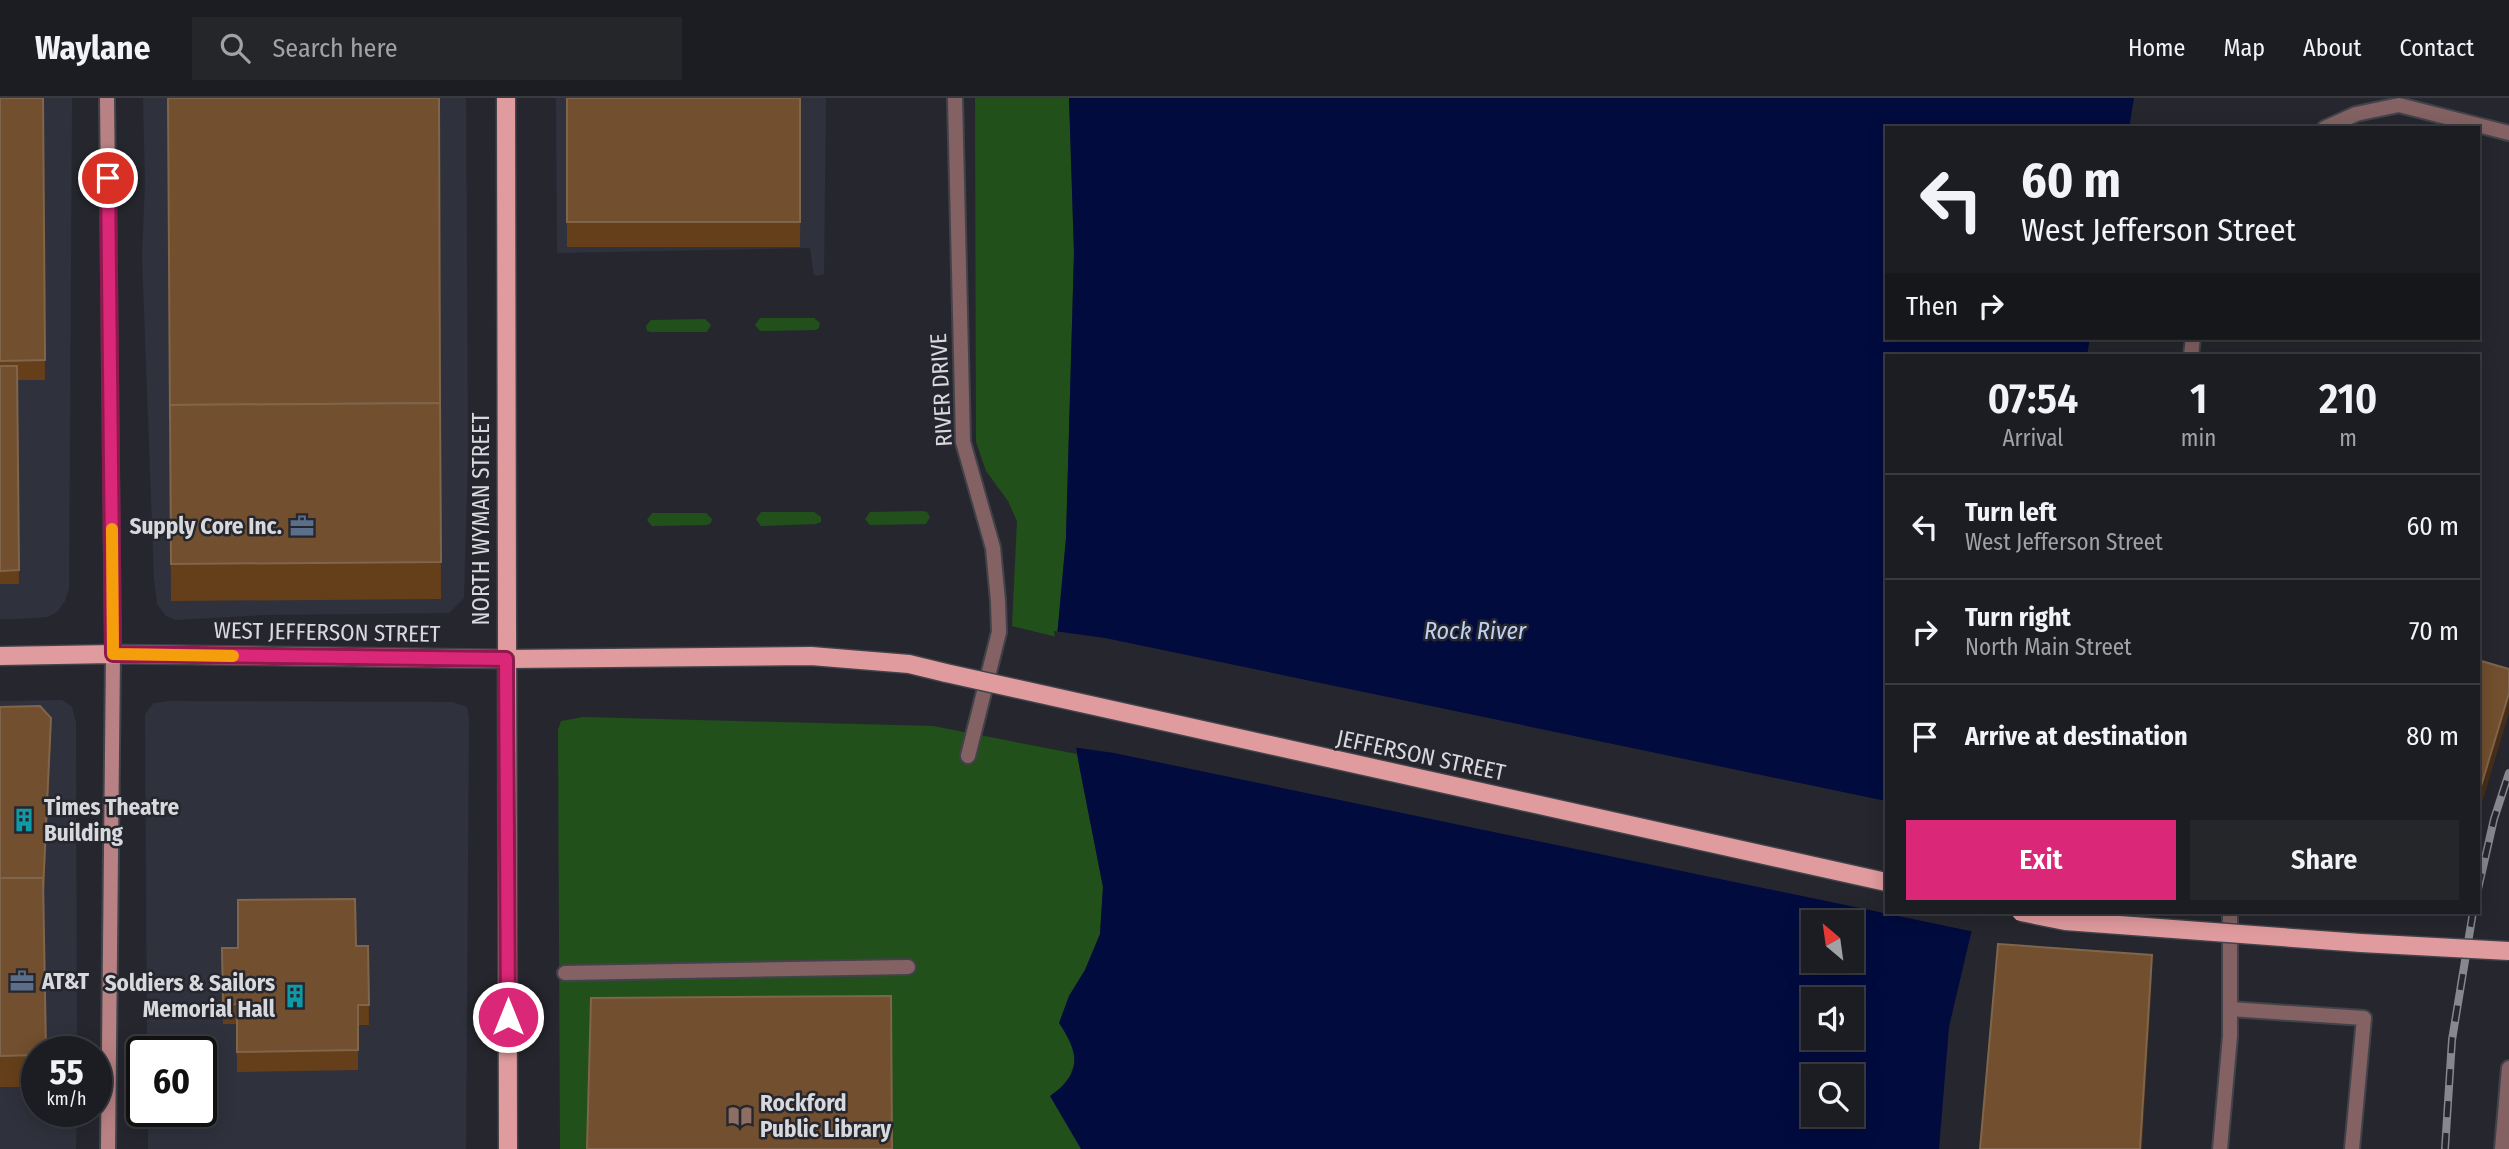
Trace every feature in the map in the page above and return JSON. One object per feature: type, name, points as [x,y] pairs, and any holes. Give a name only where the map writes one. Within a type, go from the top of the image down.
[{"type":"main road","name":"NORTH WYMAN STREET","points":[[506,98],[508,1149]]},
{"type":"main road","name":"WEST JEFFERSON STREET","points":[[0,656],[113,654],[506,659],[811,656],[909,664],[946,673]]},
{"type":"main road","name":"JEFFERSON STREET","points":[[946,673],[1885,882]]},
{"type":"main road","points":[[2031,914],[2065,921],[2509,951]]},
{"type":"street","points":[[107,98],[113,654],[108,1149]]},
{"type":"street","name":"RIVER DRIVE","points":[[955,98],[963,442],[993,548],[999,632],[968,756]]},
{"type":"street","points":[[2329,126],[2356,114],[2399,105],[2509,133]]},
{"type":"street","points":[[2220,1149],[2230,1036],[2230,914]]},
{"type":"street","points":[[565,973],[908,967]]},
{"type":"street","points":[[2230,1009],[2364,1018],[2352,1149]]},
{"type":"street","points":[[2502,1149],[2509,1068]]},
{"type":"shaded area","points":[[0,98],[72,98],[69,589],[57,612],[47,617],[18,619],[0,619]]},
{"type":"shaded area","points":[[143,98],[466,98],[468,451],[464,598],[449,613],[263,615],[176,620],[166,616],[157,604],[142,257],[145,183]]},
{"type":"shaded area","points":[[556,98],[826,98],[824,274],[814,275],[810,248],[557,253]]},
{"type":"shaded area","points":[[62,700],[72,707],[76,722],[77,1036],[21,1036],[21,1127],[77,1127],[76,1149],[0,1149],[0,701]]},
{"type":"shaded area","points":[[452,702],[467,707],[466,1149],[148,1149],[148,1127],[217,1127],[217,1036],[147,1036],[145,714],[154,703]]},
{"type":"green space","points":[[975,98],[1069,98],[1074,253],[1066,538],[1057,637],[1012,626],[1017,521],[1008,501],[986,471],[976,442]]},
{"type":"green space","points":[[760,318],[814,318],[820,323],[816,330],[760,331],[755,325]]},
{"type":"green space","points":[[705,319],[711,325],[707,332],[651,332],[647,331],[646,326],[651,320]]},
{"type":"green space","points":[[923,511],[930,517],[926,524],[870,525],[865,519],[870,512]]},
{"type":"green space","points":[[761,512],[814,512],[821,517],[821,522],[761,526],[756,519]]},
{"type":"green space","points":[[652,513],[706,513],[712,519],[707,525],[652,526],[647,520]]},
{"type":"green space","points":[[583,717],[933,726],[1077,754],[1103,887],[1100,934],[1085,970],[1069,996],[1069,1039],[1075,1050],[1074,1064],[1070,1076],[1060,1089],[1081,1149],[560,1149],[558,730],[561,721]]},
{"type":"water","name":"Rock River","points":[[1069,98],[2134,98],[2129,126],[1885,126],[1885,340],[2090,340],[2087,354],[1885,354],[1885,914],[1976,914],[1949,1027],[1939,1149],[1081,1149],[1050,1096],[1073,1071],[1074,1053],[1059,1023],[1069,996],[1085,970],[1100,934],[1103,887],[1057,637],[1066,538],[1074,253]]},
{"type":"pier","points":[[1054,631],[1105,638],[1885,801],[1885,913],[1114,753],[1072,747]]},
{"type":"pier","points":[[1888,914],[1979,914],[1975,932]]},
{"type":"building","points":[[0,98],[43,98],[45,360],[0,361]]},
{"type":"building","points":[[168,98],[439,98],[440,403],[170,405],[170,418]]},
{"type":"building","points":[[567,98],[800,98],[800,222],[567,222]]},
{"type":"building","points":[[0,366],[17,366],[19,570],[0,571]]},
{"type":"building","points":[[440,403],[441,562],[171,564],[170,405]]},
{"type":"building","points":[[2480,661],[2509,669],[2509,693],[2480,790]]},
{"type":"building","name":"Times Theatre Building","points":[[40,706],[51,718],[43,891],[43,878],[0,878],[0,707]]},
{"type":"building","name":"AT&T","points":[[0,878],[43,878],[46,1036],[21,1036],[21,1055],[0,1056]]},
{"type":"building","name":"Soldiers & Sailors Memorial Hall","points":[[355,899],[356,946],[368,946],[369,1005],[358,1005],[358,1050],[237,1052],[237,1004],[223,1005],[222,948],[238,948],[238,900]]},
{"type":"building","points":[[1998,944],[2152,955],[2140,1149],[1980,1149]]},
{"type":"building","name":"Rockford Public Library","points":[[891,996],[892,1149],[587,1149],[591,998]]},
{"type":"railway","points":[[2480,880],[2494,819],[2509,773]]},
{"type":"railway","points":[[2445,1149],[2452,1040],[2473,914]]},
{"type":"slow traffic","points":[[112,529],[113,654],[233,656]]},
{"type":"place","name":"Supply Core Inc.","points":[[302,526]]},
{"type":"place","name":"Times Theatre Building","points":[[24,820]]},
{"type":"place","name":"AT&T","points":[[22,981]]},
{"type":"place","name":"Soldiers & Sailors Memorial Hall","points":[[295,996]]},
{"type":"place","name":"Rockford Public Library","points":[[740,1116]]},
{"type":"route","points":[[108,178],[113,654],[506,659],[508,1017]]}]
